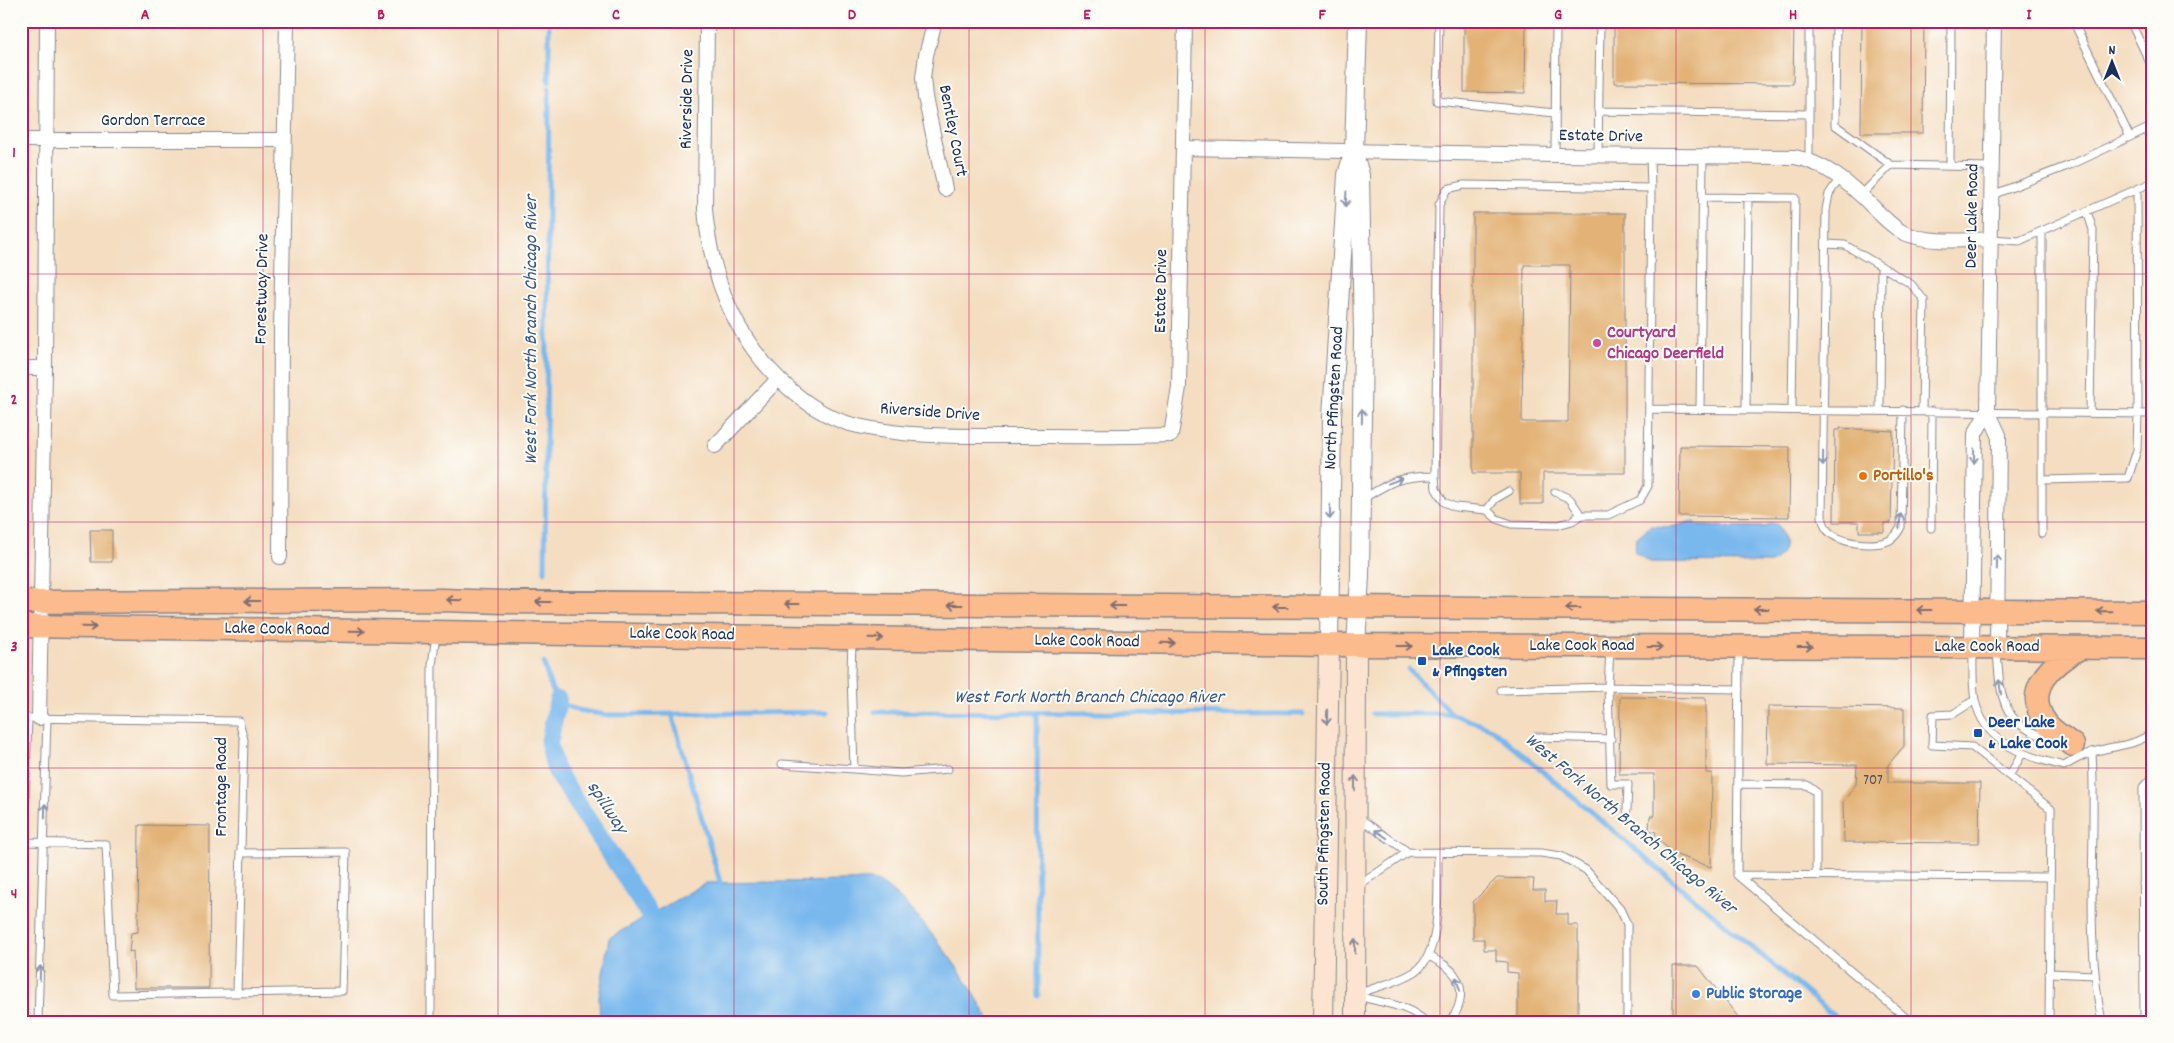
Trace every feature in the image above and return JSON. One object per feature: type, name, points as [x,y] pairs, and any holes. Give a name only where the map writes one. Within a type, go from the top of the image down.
[{"type":"main road","name":"Lake Cook Road","points":[[31,602],[442,600],[503,602],[2153,612]]},
{"type":"main road","name":"Lake Cook Road","points":[[31,626],[1328,646],[2153,648]]},
{"type":"main road","name":"South Pfingsten Road","points":[[1323,1022],[1328,646]]},
{"type":"main road","name":"South Pfingsten Road","points":[[1355,1022],[1356,646]]},
{"type":"main road","points":[[2080,648],[2062,658],[2047,671],[2039,685],[2038,699],[2045,722],[2054,731],[2083,748]]},
{"type":"street","points":[[34,718],[31,602],[45,368],[47,21]]},
{"type":"street","name":"Forestway Drive","points":[[280,558],[287,21]]},
{"type":"street","name":"Riverside Drive","points":[[708,21],[705,209],[707,235],[716,273],[735,321],[750,347],[778,379],[822,412],[856,426],[901,434],[1112,437],[1171,435]]},
{"type":"street","name":"Bentley Court","points":[[935,21],[926,55],[923,78],[925,97],[945,189]]},
{"type":"street","name":"Estate Drive","points":[[1171,435],[1179,387],[1185,21]]},
{"type":"street","name":"North Pfingsten Road","points":[[1328,646],[1332,417],[1347,175],[1354,151],[1358,21]]},
{"type":"street","name":"Deer Lake Road","points":[[1994,21],[1988,411],[1999,435],[1997,647]]},
{"type":"street","name":"Gordon Terrace","points":[[21,140],[284,140]]},
{"type":"street","name":"Estate Drive","points":[[1183,148],[1598,156],[1795,157],[1809,160],[1840,178],[1903,232],[1925,238],[1992,239]]},
{"type":"street","name":"North Pfingsten Road","points":[[1354,151],[1360,175],[1363,334],[1360,576],[1356,646]]},
{"type":"street","points":[[21,368],[45,368]]},
{"type":"street","points":[[715,446],[778,379]]},
{"type":"street","name":"Deer Lake Road","points":[[1972,647],[1975,434],[1988,411]]},
{"type":"lane","points":[[1439,21],[1437,101],[1555,113]]},
{"type":"lane","points":[[1555,155],[1556,21]]},
{"type":"lane","points":[[1598,156],[1600,21]]},
{"type":"lane","points":[[1809,21],[1809,160]]},
{"type":"lane","points":[[1836,21],[1835,125],[1891,165],[1992,167]]},
{"type":"lane","points":[[1950,166],[1951,21]]},
{"type":"lane","points":[[2073,21],[2130,137]]},
{"type":"lane","points":[[2130,21],[2153,69]]},
{"type":"lane","points":[[1598,111],[1809,114]]},
{"type":"lane","points":[[1992,195],[2076,163],[2153,126]]},
{"type":"lane","points":[[1650,156],[1651,188],[1648,486],[1640,500],[1608,515],[1581,515],[1572,521],[1558,525],[1511,524],[1497,519],[1487,510],[1455,507],[1444,502],[1436,489],[1435,476],[1439,205],[1447,188],[1464,185],[1651,188]]},
{"type":"lane","points":[[1700,409],[1702,157]]},
{"type":"lane","points":[[1861,196],[1891,165]]},
{"type":"lane","points":[[1840,178],[1829,194],[1826,244],[1822,516],[1826,528],[1832,535],[1844,541],[1855,543],[1888,541],[1897,535],[1901,527],[1903,410]]},
{"type":"lane","points":[[1992,239],[2019,241],[2153,182]]},
{"type":"lane","points":[[2042,480],[2128,478],[2137,450],[2137,189]]},
{"type":"lane","points":[[1702,197],[1795,198],[1792,410]]},
{"type":"lane","points":[[1746,409],[1748,198]]},
{"type":"lane","points":[[2087,211],[2093,230],[2090,413]]},
{"type":"lane","points":[[2042,231],[2042,534]]},
{"type":"lane","points":[[1826,244],[1845,245],[1911,284],[1924,300],[1922,410]]},
{"type":"lane","points":[[1880,410],[1881,266]]},
{"type":"lane","points":[[1649,408],[2153,414]]},
{"type":"lane","points":[[1931,528],[1932,411]]},
{"type":"lane","points":[[1361,500],[1384,485],[1401,478],[1435,476]]},
{"type":"lane","points":[[1487,510],[1495,499],[1509,491]]},
{"type":"lane","points":[[1555,492],[1570,499],[1581,515]]},
{"type":"lane","points":[[431,1022],[432,665],[437,632]]},
{"type":"lane","points":[[852,638],[851,674],[854,769]]},
{"type":"lane","points":[[1610,646],[1608,687],[1611,784],[1628,784],[1627,810]]},
{"type":"lane","points":[[1737,875],[1739,647]]},
{"type":"lane","points":[[1972,647],[1975,700],[1989,730],[1998,739],[2022,754],[2064,766],[2083,748]]},
{"type":"lane","points":[[1997,647],[2001,694],[2007,710],[2014,720],[2033,734],[2083,748],[2133,744],[2153,732]]},
{"type":"lane","points":[[1501,690],[1608,687],[1738,689]]},
{"type":"lane","points":[[1975,700],[1953,714],[1933,715],[1932,745],[1972,747],[2051,809],[2048,1022]]},
{"type":"lane","points":[[21,910],[24,842],[34,718]]},
{"type":"lane","points":[[34,718],[44,842],[38,1022]]},
{"type":"lane","name":"Frontage Road","points":[[34,718],[239,721],[244,740],[237,993]]},
{"type":"lane","points":[[1536,737],[1611,739]]},
{"type":"lane","points":[[2083,748],[2094,788],[2092,944],[2102,1022]]},
{"type":"lane","points":[[2009,776],[2022,754]]},
{"type":"lane","points":[[782,764],[901,773],[948,769]]},
{"type":"lane","points":[[2144,1022],[2143,787],[2153,776]]},
{"type":"lane","points":[[1738,784],[1807,785],[1816,792],[1816,875]]},
{"type":"lane","points":[[1355,815],[1408,852],[1561,856],[1586,870],[1620,909],[1628,924],[1627,1022]]},
{"type":"lane","points":[[2143,828],[2153,828]]},
{"type":"lane","points":[[24,842],[106,844],[113,995],[342,991],[346,852],[240,853]]},
{"type":"lane","points":[[1355,888],[1408,852]]},
{"type":"lane","points":[[1356,995],[1404,978],[1417,970],[1429,956],[1436,924],[1438,854]]},
{"type":"lane","points":[[1737,875],[2050,877]]},
{"type":"lane","points":[[1737,875],[1912,1022]]},
{"type":"lane","points":[[2143,884],[2153,884]]},
{"type":"lane","points":[[1429,956],[1454,974],[1460,986],[1458,1010],[1448,1022]]},
{"type":"lane","points":[[2049,973],[2095,975]]},
{"type":"lane","points":[[1356,995],[1408,1010],[1426,1022]]},
{"type":"water","points":[[1693,521],[1700,526],[1765,527],[1770,523],[1777,524],[1783,535],[1783,550],[1781,555],[1771,563],[1650,562],[1635,552],[1636,538],[1651,526],[1671,527]]},
{"type":"water","points":[[867,880],[878,882],[906,905],[957,967],[971,988],[989,1022],[600,1022],[599,997],[609,938],[706,883]]},
{"type":"building","points":[[1464,21],[1526,21],[1525,93],[1464,92]]},
{"type":"building","points":[[1614,21],[1794,21],[1793,84],[1614,83]]},
{"type":"building","points":[[1862,21],[1924,21],[1923,133],[1861,133]]},
{"type":"building","name":"Courtyard Chicago Deerfield","points":[[1473,213],[1625,213],[1625,473],[1543,473],[1543,504],[1520,504],[1520,473],[1473,473]],"holes":[[[1524,265],[1570,265],[1568,422],[1522,422]]]},
{"type":"building","name":"Portillo's","points":[[1840,428],[1893,431],[1891,523],[1884,523],[1884,532],[1859,532],[1859,522],[1834,522],[1835,430],[1840,430]]},
{"type":"building","points":[[1680,446],[1790,447],[1789,517],[1679,516]]},
{"type":"building","points":[[90,530],[112,530],[112,562],[91,562]]},
{"type":"building","points":[[1620,697],[1706,698],[1706,773],[1712,773],[1711,867],[1674,854],[1655,837],[1656,832],[1649,830],[1650,816],[1654,816],[1654,774],[1619,774]]},
{"type":"building","points":[[1768,706],[1904,708],[1904,746],[1888,765],[1888,783],[1980,783],[1979,843],[1844,842],[1843,802],[1856,784],[1857,765],[1767,764]]},
{"type":"building","points":[[139,825],[210,826],[209,988],[134,988],[133,951],[129,952],[131,933],[138,932]]},
{"type":"building","points":[[1497,878],[1534,879],[1533,890],[1545,890],[1545,901],[1557,901],[1556,914],[1568,914],[1568,925],[1578,925],[1578,1022],[1518,1022],[1518,973],[1507,972],[1507,962],[1496,961],[1496,950],[1484,950],[1484,939],[1473,939],[1473,902]]},
{"type":"building","name":"Public Storage","points":[[1673,966],[1698,966],[1742,1022],[1673,1022]]},
{"type":"waterway","name":"West Fork North Branch Chicago River","points":[[549,21],[549,81]]},
{"type":"waterway","name":"West Fork North Branch Chicago River","points":[[545,572],[549,88]]},
{"type":"waterway","name":"West Fork North Branch Chicago River","points":[[544,663],[552,689],[557,698],[563,704],[581,711],[608,715],[827,712]]},
{"type":"waterway","points":[[1409,670],[1452,714]]},
{"type":"waterway","name":"spillway","points":[[558,700],[549,743],[555,769],[659,929]]},
{"type":"waterway","name":"West Fork North Branch Chicago River","points":[[875,712],[1303,714]]},
{"type":"waterway","points":[[1037,713],[1038,996]]},
{"type":"waterway","points":[[672,714],[722,889]]},
{"type":"waterway","name":"West Fork North Branch Chicago River","points":[[1372,714],[1452,714],[1492,729],[1841,1022]]},
{"type":"place","name":"Courtyard Chicago Deerfield","points":[[1597,343]]},
{"type":"place","name":"Portillo's","points":[[1863,476]]},
{"type":"place","name":"Lake Cook & Pfingsten","points":[[1422,661]]},
{"type":"place","name":"Deer Lake & Lake Cook","points":[[1978,733]]},
{"type":"place","name":"Public Storage","points":[[1696,994]]}]
